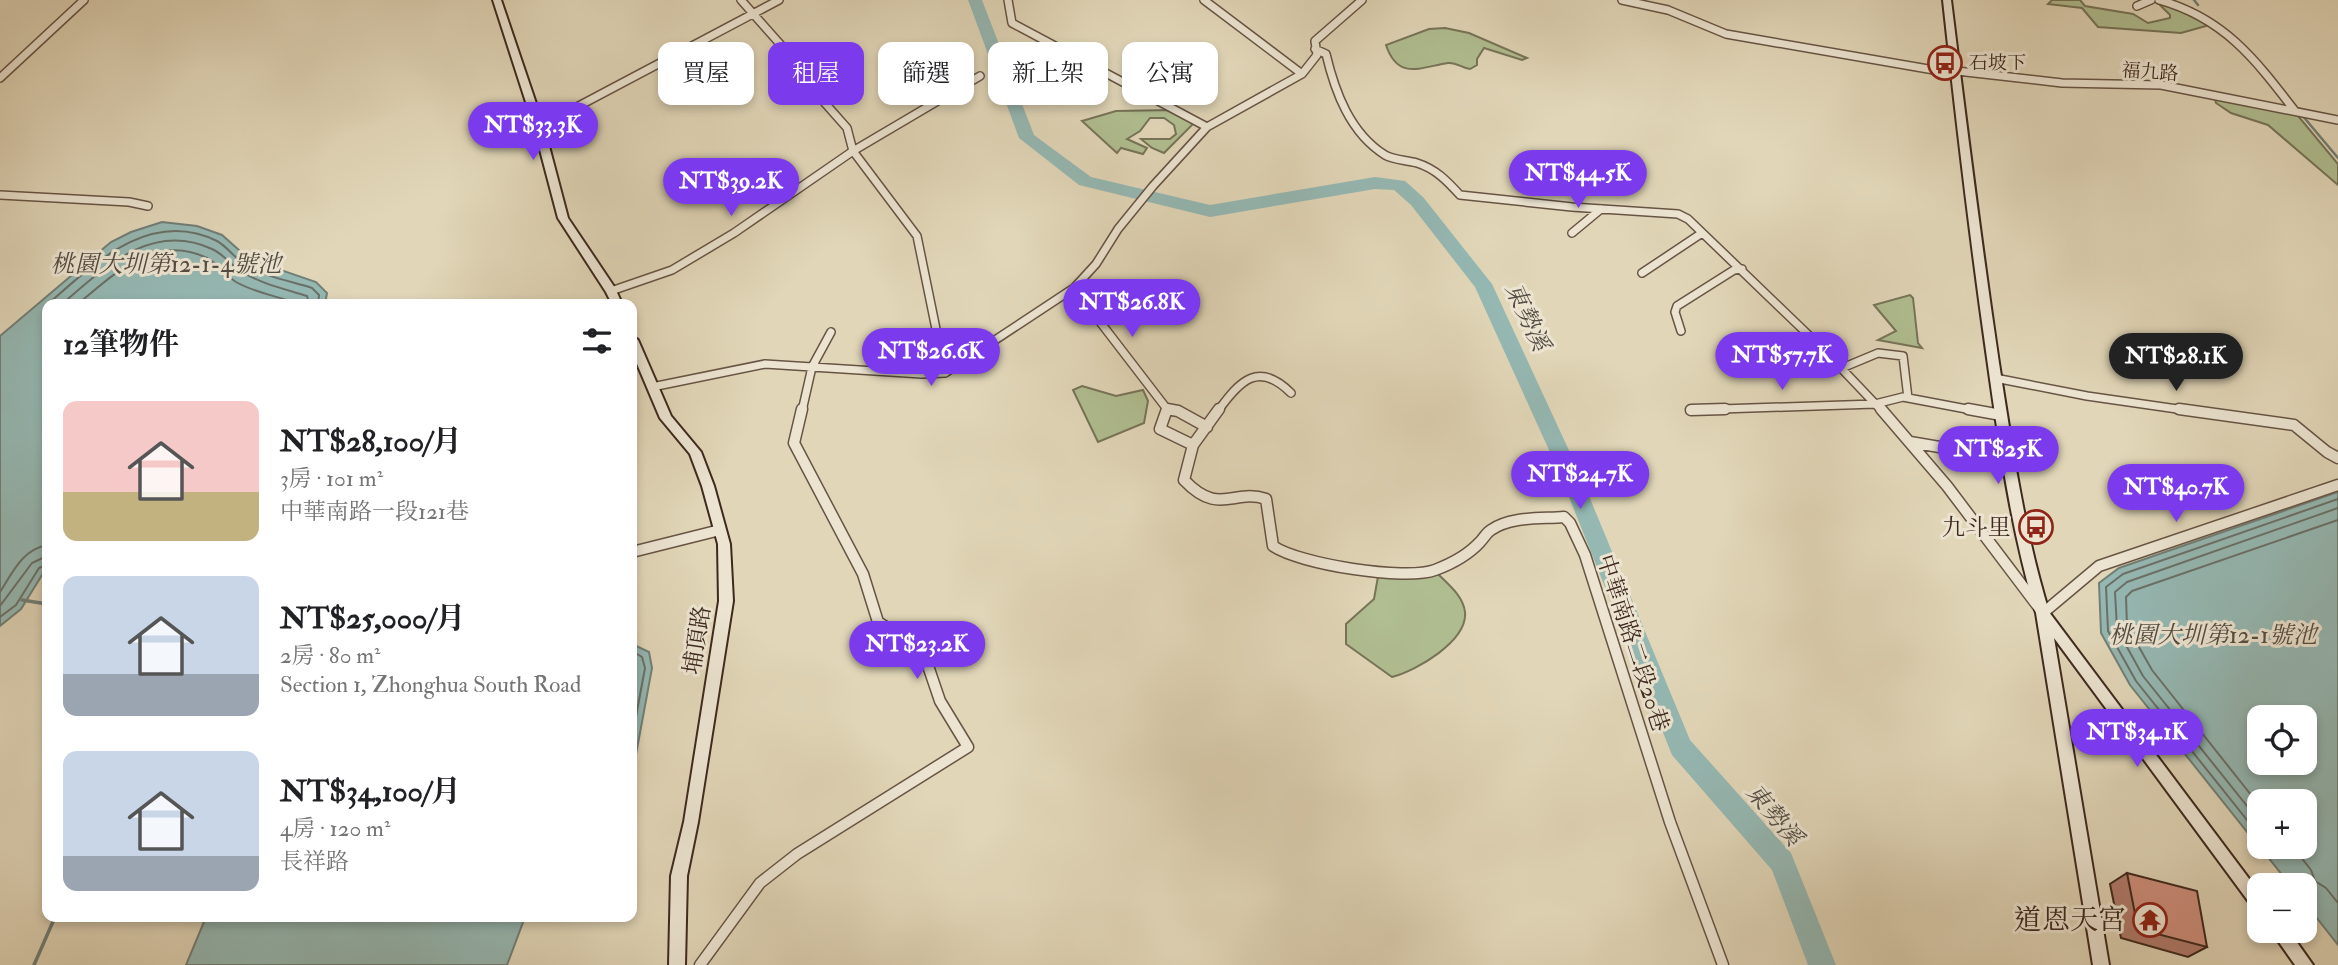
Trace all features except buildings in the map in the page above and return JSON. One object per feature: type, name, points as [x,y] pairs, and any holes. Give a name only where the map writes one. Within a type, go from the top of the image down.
[{"type":"street","points":[[0,78],[84,0]]},
{"type":"street","points":[[497,0],[539,127],[563,218],[615,299]]},
{"type":"street","points":[[741,0],[796,62],[824,102],[847,128],[853,151],[917,236],[945,373]]},
{"type":"street","points":[[539,127],[779,0]]},
{"type":"street","points":[[1008,0],[1012,23],[1207,127]]},
{"type":"street","points":[[1204,0],[1302,74]]},
{"type":"street","points":[[652,387],[765,364],[922,374],[945,373],[1074,288],[1096,264],[1153,186],[1207,127],[1302,74],[1315,61],[1315,41],[1362,0]]},
{"type":"street","name":"福九路","points":[[1622,0],[1668,10],[1726,34],[1957,73],[2062,83],[2161,85],[2338,120]]},
{"type":"street","points":[[1947,0],[1950,39],[1957,73],[1962,142],[1995,378],[2028,564],[2043,613],[2101,965]]},
{"type":"street","points":[[2137,6],[2151,0]]},
{"type":"street","points":[[2160,0],[2193,9],[2206,16],[2249,52],[2295,111]]},
{"type":"street","points":[[1315,49],[1326,54],[1334,89],[1355,127],[1386,156],[1419,164],[1440,174],[1460,195],[1678,214],[1688,219],[1843,368],[1968,510],[2247,888]]},
{"type":"street","points":[[611,291],[672,270],[734,233],[853,151],[979,76]]},
{"type":"street","points":[[0,195],[129,202],[148,206]]},
{"type":"street","points":[[1572,233],[1601,209]]},
{"type":"street","points":[[1642,273],[1702,233]]},
{"type":"street","points":[[1681,331],[1675,312],[1677,306],[1734,270],[1742,269]]},
{"type":"street","points":[[1074,288],[1167,409],[1178,411],[1206,427]]},
{"type":"street","points":[[700,965],[760,883],[797,854],[968,747],[940,701],[923,651],[878,622],[863,574],[794,443],[812,367],[831,332]]},
{"type":"street","name":"埔頂路","points":[[637,352],[666,418],[695,452],[708,486],[723,544],[726,601],[691,822],[679,876],[677,965]]},
{"type":"street","points":[[1843,368],[1878,353],[1903,356],[1908,398]]},
{"type":"street","points":[[1167,409],[1160,429],[1193,445],[1200,440],[1206,427],[1243,382],[1251,378],[1270,376],[1291,393]]},
{"type":"street","points":[[1995,378],[2087,396],[2294,425],[2306,432],[2332,457],[2338,458]]},
{"type":"street","points":[[1690,410],[1875,404],[1908,398],[2001,415]]},
{"type":"street","points":[[1910,442],[2010,459]]},
{"type":"street","name":"中華南路二段20巷","points":[[1193,445],[1184,480],[1196,495],[1210,500],[1266,499],[1269,535],[1278,552],[1320,562],[1413,574],[1429,572],[1469,551],[1488,531],[1504,523],[1564,517],[1570,523],[1585,555],[1670,822],[1723,965]]},
{"type":"street","points":[[2043,613],[2099,566],[2338,485]]},
{"type":"street","points":[[637,551],[720,530]]},
{"type":"street","points":[[2288,943],[2305,965]]},
{"type":"green space","points":[[2052,0],[2080,0],[2085,6],[2133,14],[2148,23],[2170,18],[2160,5],[2161,2],[2206,22],[2206,26],[2181,33],[2098,27],[2082,8],[2048,4]]},
{"type":"green space","points":[[1445,28],[1469,33],[1527,58],[1522,60],[1484,48],[1477,59],[1477,65],[1470,69],[1451,63],[1411,69],[1397,64],[1386,45],[1429,29]]},
{"type":"green space","points":[[2215,99],[2294,111],[2338,164],[2338,185],[2268,125],[2231,113],[2216,103]]},
{"type":"green space","points":[[1172,110],[1194,123],[1164,153],[1141,139],[1170,139],[1176,134],[1174,125],[1164,118],[1150,118],[1140,131],[1127,139],[1147,148],[1143,154],[1121,148],[1117,153],[1082,121],[1116,111]]},
{"type":"green space","points":[[1910,295],[1913,298],[1918,343],[1922,348],[1878,340],[1896,331],[1874,305]]},
{"type":"green space","points":[[1082,386],[1116,396],[1143,390],[1148,401],[1144,423],[1098,442],[1073,390]]},
{"type":"green space","points":[[1433,569],[1461,599],[1465,612],[1464,623],[1450,644],[1439,653],[1392,677],[1346,644],[1346,624],[1374,599],[1379,571]]},
{"type":"water","name":"桃園大圳第12-1-4號池","points":[[162,222],[197,226],[222,235],[249,259],[316,282],[327,293],[326,299],[44,299],[111,242]]},
{"type":"water","name":"桃園大圳第12-1-4號池","points":[[42,300],[42,575],[21,609],[0,626],[0,336]]},
{"type":"water","name":"桃園大圳第12-1號池","points":[[2338,492],[2338,945],[2317,918],[2317,873],[2281,873],[2269,859],[2317,859],[2317,789],[2247,789],[2247,832],[2130,685],[2101,633],[2099,583],[2119,568]]},
{"type":"water","points":[[637,646],[649,652],[652,668],[637,749]]},
{"type":"water","points":[[204,922],[523,922],[507,965],[186,965]]},
{"type":"waterway","name":"東勢溪","points":[[975,0],[1027,138],[1085,181],[1210,211],[1375,183],[1399,185],[1417,201],[1483,284],[1569,472],[1681,747],[1782,862],[1822,965]]},
{"type":"waterway","points":[[2194,0],[2198,5]]},
{"type":"waterway","points":[[2302,115],[2338,158]]},
{"type":"waterway","points":[[22,600],[42,603]]},
{"type":"waterway","points":[[34,965],[53,922]]},
{"type":"place","name":"石坡下","points":[[1945,63]]},
{"type":"place","name":"九斗里","points":[[2036,527]]},
{"type":"place","name":"道恩天宮","points":[[2150,920]]}]
